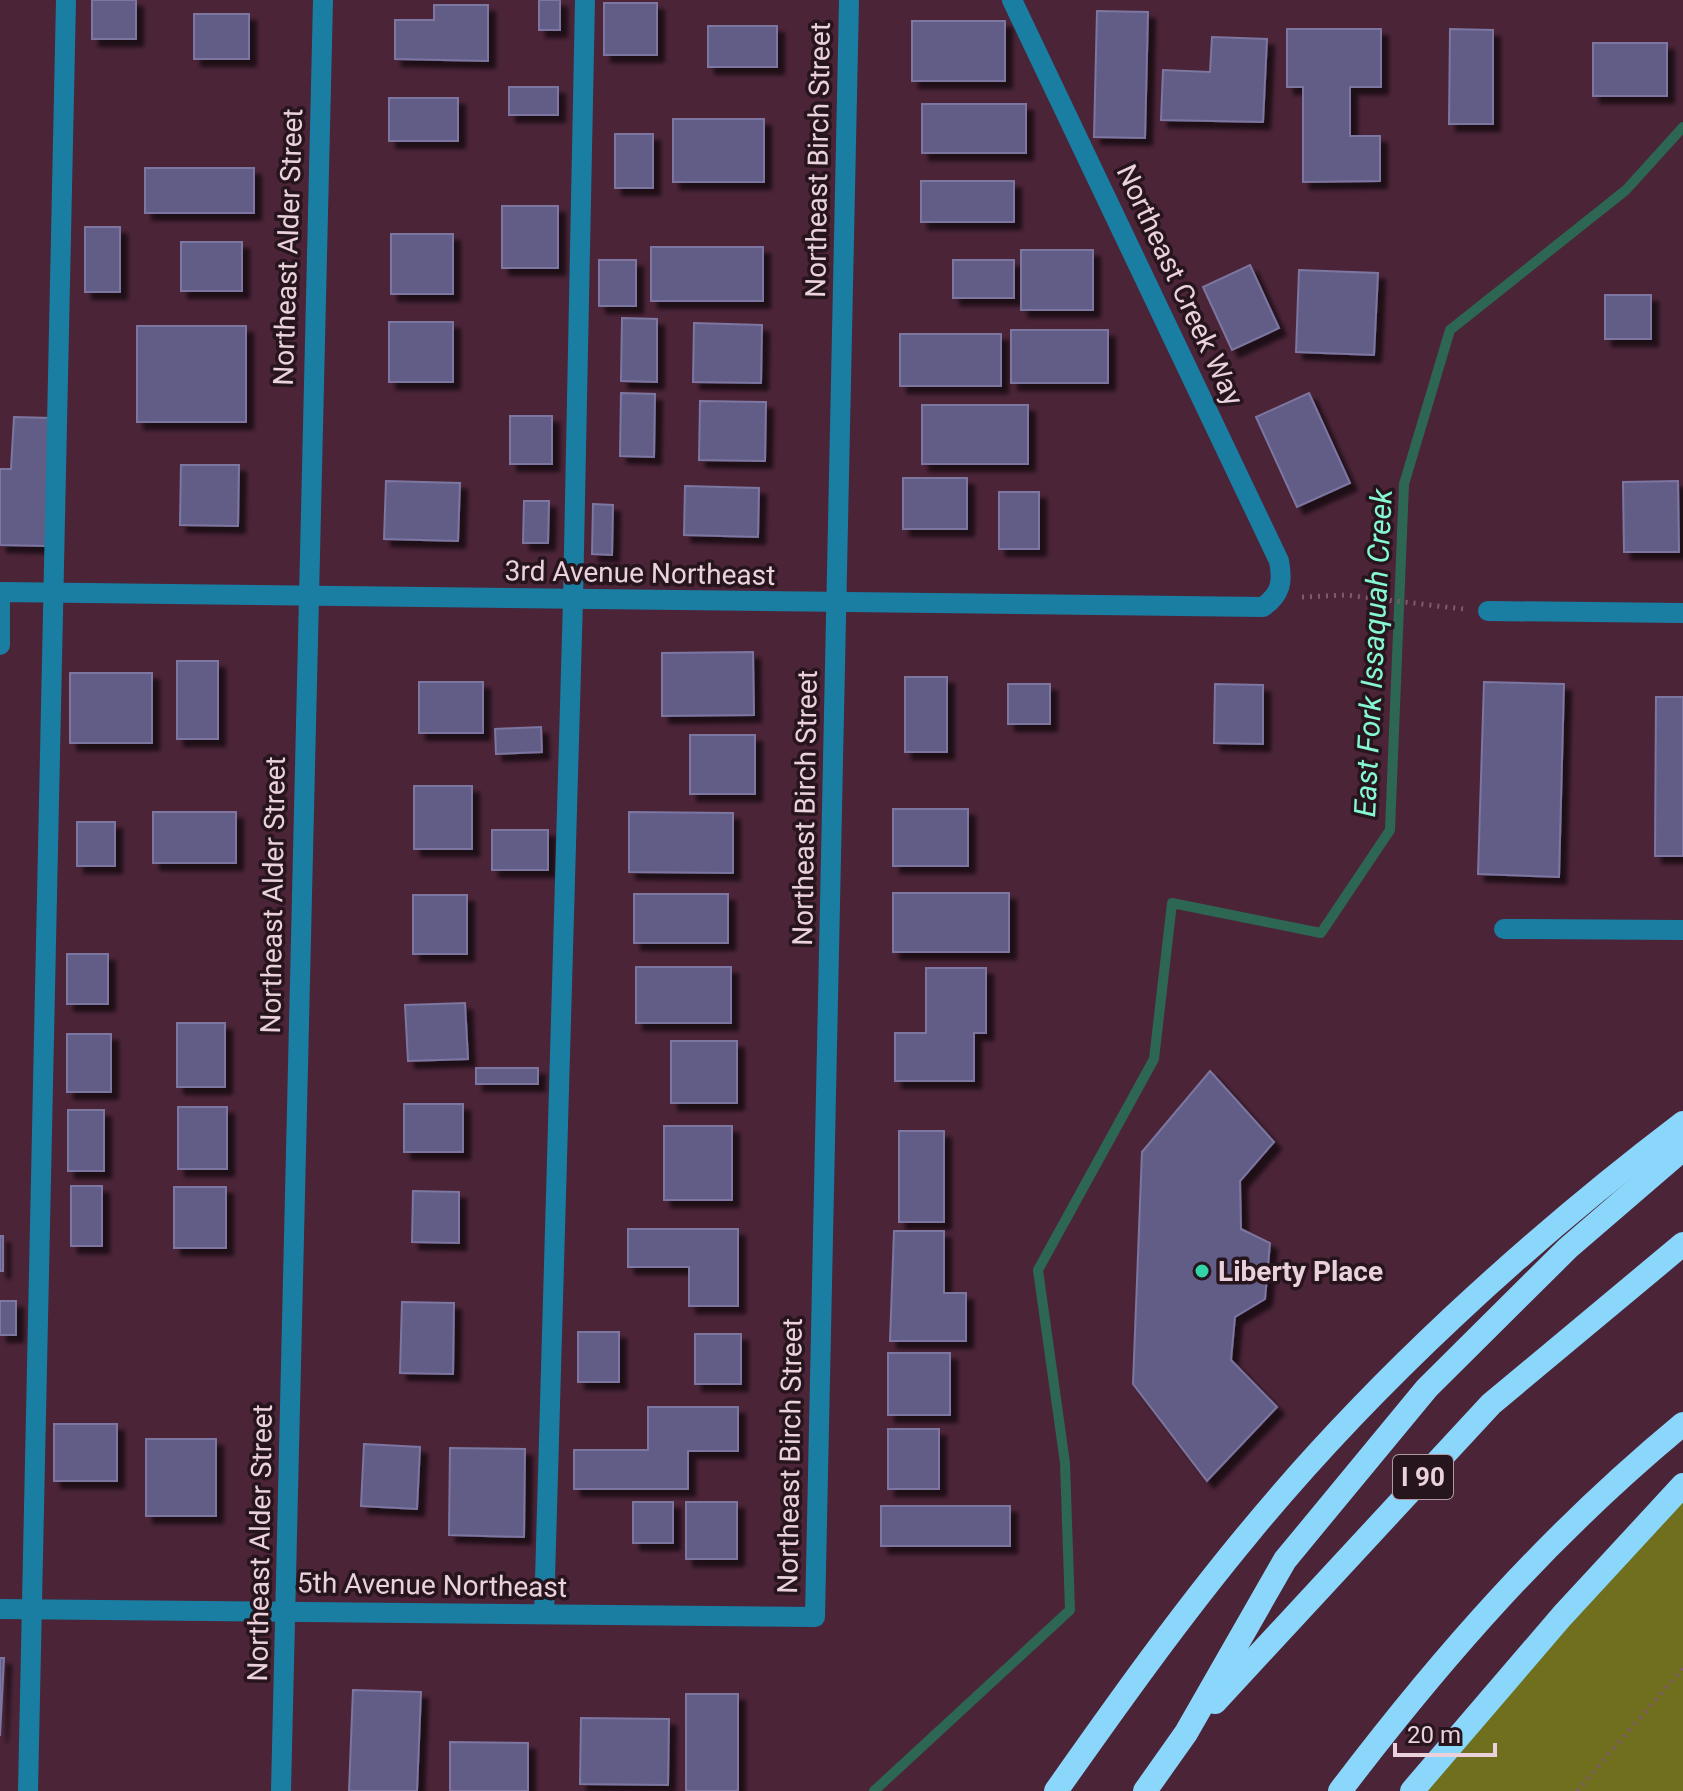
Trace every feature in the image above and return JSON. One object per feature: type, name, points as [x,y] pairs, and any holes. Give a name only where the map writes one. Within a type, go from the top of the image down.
[{"type":"highway","points":[[1056,1791],[1191,1605],[1250,1531],[1311,1464],[1391,1379],[1525,1252],[1683,1123]]},
{"type":"highway","points":[[1186,1733],[1285,1560],[1427,1388],[1568,1248],[1683,1149]]},
{"type":"highway","name":"I 90","points":[[1145,1791],[1186,1733],[1491,1404],[1683,1244]]},
{"type":"highway","points":[[1340,1791],[1476,1622],[1556,1535],[1683,1424]]},
{"type":"highway","points":[[1412,1791],[1459,1740],[1562,1616],[1683,1485]]},
{"type":"highway","points":[[1425,1791],[1459,1740]]},
{"type":"street","points":[[28,1791],[66,0]]},
{"type":"street","name":"Northeast Alder Street","points":[[281,1791],[323,0]]},
{"type":"street","points":[[544,1614],[573,600],[585,0]]},
{"type":"street","name":"Northeast Birch Street","points":[[815,1617],[849,0]]},
{"type":"street","name":"Northeast Creek Way","points":[[1012,0],[1279,561],[1283,580],[1276,598]]},
{"type":"street","points":[[0,592],[0,645]]},
{"type":"street","name":"3rd Avenue Northeast","points":[[0,592],[1241,609],[1263,607],[1276,598]]},
{"type":"street","points":[[1488,611],[1683,613]]},
{"type":"street","points":[[1504,929],[1683,930]]},
{"type":"street","name":"5th Avenue Northeast","points":[[0,1609],[815,1617]]},
{"type":"path","points":[[1276,598],[1346,595],[1488,611]]},
{"type":"path","points":[[1577,1791],[1683,1668]]},
{"type":"shaded area","points":[[1683,1485],[1683,1791],[1425,1791]]},
{"type":"building","points":[[92,0],[136,0],[136,39],[92,39]]},
{"type":"building","points":[[539,0],[560,0],[560,30],[539,30]]},
{"type":"building","points":[[604,3],[657,3],[657,55],[604,55]]},
{"type":"building","points":[[434,5],[488,5],[488,61],[395,59],[395,20],[434,20]]},
{"type":"building","points":[[1097,11],[1148,12],[1145,138],[1094,137]]},
{"type":"building","points":[[194,14],[249,14],[249,59],[194,59]]},
{"type":"building","points":[[912,21],[1005,21],[1005,81],[912,81]]},
{"type":"building","points":[[708,26],[777,26],[777,67],[708,67]]},
{"type":"building","points":[[1287,29],[1381,29],[1381,87],[1350,87],[1350,136],[1380,136],[1380,181],[1303,182],[1303,87],[1287,87]]},
{"type":"building","points":[[1450,29],[1493,30],[1493,124],[1449,124]]},
{"type":"building","points":[[1212,37],[1267,39],[1263,122],[1161,120],[1163,70],[1210,72]]},
{"type":"building","points":[[1593,43],[1667,43],[1667,96],[1593,96]]},
{"type":"building","points":[[509,87],[558,87],[558,115],[509,115]]},
{"type":"building","points":[[389,98],[458,98],[458,141],[389,141]]},
{"type":"building","points":[[922,104],[1026,104],[1026,153],[922,153]]},
{"type":"building","points":[[673,119],[764,119],[764,182],[673,182]]},
{"type":"building","points":[[615,134],[653,134],[653,188],[615,188]]},
{"type":"building","points":[[145,168],[254,168],[254,213],[145,213]]},
{"type":"building","points":[[921,181],[1014,181],[1014,222],[921,222]]},
{"type":"building","points":[[502,206],[558,206],[558,268],[502,268]]},
{"type":"building","points":[[85,227],[120,227],[120,292],[85,292]]},
{"type":"building","points":[[391,234],[453,234],[453,294],[391,294]]},
{"type":"building","points":[[181,242],[242,242],[242,291],[181,291]]},
{"type":"building","points":[[651,247],[763,247],[763,301],[651,301]]},
{"type":"building","points":[[1021,250],[1093,250],[1093,310],[1021,310]]},
{"type":"building","points":[[599,260],[636,260],[636,306],[599,306]]},
{"type":"building","points":[[953,260],[1014,260],[1014,298],[953,298]]},
{"type":"building","points":[[1250,265],[1279,328],[1232,350],[1203,287]]},
{"type":"building","points":[[1299,270],[1378,273],[1374,355],[1296,352]]},
{"type":"building","points":[[1605,295],[1651,295],[1651,339],[1605,339]]},
{"type":"building","points":[[622,318],[657,319],[657,382],[621,381]]},
{"type":"building","points":[[389,322],[453,322],[453,382],[389,382]]},
{"type":"building","points":[[694,323],[762,325],[761,383],[693,382]]},
{"type":"building","points":[[137,326],[246,326],[246,422],[137,422]]},
{"type":"building","points":[[1011,330],[1108,330],[1108,383],[1011,383]]},
{"type":"building","points":[[900,334],[1001,334],[1001,386],[900,386]]},
{"type":"building","points":[[621,393],[655,394],[654,457],[620,456]]},
{"type":"building","points":[[1309,393],[1350,483],[1297,507],[1256,417]]},
{"type":"building","points":[[700,401],[766,402],[765,461],[699,460]]},
{"type":"building","points":[[922,405],[1028,405],[1028,464],[922,464]]},
{"type":"building","points":[[510,416],[552,416],[552,464],[510,464]]},
{"type":"building","points":[[14,417],[51,418],[46,546],[0,545],[0,469],[11,469]]},
{"type":"building","points":[[181,465],[239,465],[238,526],[180,525]]},
{"type":"building","points":[[903,478],[967,478],[967,529],[903,529]]},
{"type":"building","points":[[386,481],[460,483],[458,541],[384,539]]},
{"type":"building","points":[[1678,481],[1679,552],[1624,552],[1623,482]]},
{"type":"building","points":[[685,486],[759,488],[758,537],[684,535]]},
{"type":"building","points":[[999,492],[1039,492],[1039,549],[999,549]]},
{"type":"building","points":[[524,501],[549,501],[548,543],[523,543]]},
{"type":"building","points":[[593,504],[613,505],[612,555],[592,554]]},
{"type":"building","points":[[753,652],[754,715],[662,716],[662,653]]},
{"type":"building","points":[[177,661],[218,661],[218,739],[177,739]]},
{"type":"building","points":[[70,673],[152,673],[152,743],[70,743]]},
{"type":"building","points":[[905,677],[947,677],[947,752],[905,752]]},
{"type":"building","points":[[419,682],[483,682],[483,733],[419,733]]},
{"type":"building","points":[[1484,682],[1564,684],[1559,877],[1478,874]]},
{"type":"building","points":[[1008,684],[1050,684],[1050,724],[1008,724]]},
{"type":"building","points":[[1215,684],[1263,685],[1263,744],[1214,743]]},
{"type":"building","points":[[1656,697],[1683,697],[1683,856],[1655,856]]},
{"type":"building","points":[[541,727],[542,752],[496,754],[495,729]]},
{"type":"building","points":[[690,735],[755,735],[755,794],[690,794]]},
{"type":"building","points":[[414,786],[472,786],[472,849],[414,849]]},
{"type":"building","points":[[893,809],[968,809],[968,866],[893,866]]},
{"type":"building","points":[[153,812],[236,812],[236,863],[153,863]]},
{"type":"building","points":[[629,812],[733,813],[733,873],[629,872]]},
{"type":"building","points":[[77,822],[115,822],[115,866],[77,866]]},
{"type":"building","points":[[492,830],[548,830],[548,870],[492,870]]},
{"type":"building","points":[[893,893],[1009,893],[1009,952],[893,952]]},
{"type":"building","points":[[634,894],[728,894],[728,943],[634,943]]},
{"type":"building","points":[[413,895],[467,895],[467,954],[413,954]]},
{"type":"building","points":[[67,954],[108,954],[108,1004],[67,1004]]},
{"type":"building","points":[[636,967],[731,967],[731,1023],[636,1023]]},
{"type":"building","points":[[926,968],[986,968],[986,1033],[974,1033],[974,1081],[895,1081],[895,1033],[926,1033]]},
{"type":"building","points":[[465,1003],[468,1059],[408,1061],[405,1005]]},
{"type":"building","points":[[177,1023],[225,1023],[225,1087],[177,1087]]},
{"type":"building","points":[[67,1034],[111,1034],[111,1092],[67,1092]]},
{"type":"building","points":[[671,1041],[737,1041],[737,1103],[671,1103]]},
{"type":"building","points":[[476,1068],[538,1068],[538,1084],[476,1084]]},
{"type":"building","name":"Liberty Place","points":[[1210,1071],[1274,1142],[1240,1181],[1241,1229],[1270,1243],[1265,1299],[1235,1317],[1231,1360],[1277,1407],[1207,1481],[1133,1384],[1142,1152]]},
{"type":"building","points":[[404,1104],[463,1104],[463,1152],[404,1152]]},
{"type":"building","points":[[178,1107],[227,1107],[227,1169],[178,1169]]},
{"type":"building","points":[[68,1110],[104,1110],[104,1171],[68,1171]]},
{"type":"building","points":[[664,1126],[732,1126],[732,1200],[664,1200]]},
{"type":"building","points":[[899,1131],[944,1131],[944,1222],[899,1222]]},
{"type":"building","points":[[71,1186],[102,1186],[102,1246],[71,1246]]},
{"type":"building","points":[[174,1187],[226,1187],[226,1248],[174,1248]]},
{"type":"building","points":[[413,1191],[459,1192],[459,1243],[412,1242]]},
{"type":"building","points":[[628,1229],[738,1229],[738,1306],[689,1306],[689,1267],[628,1267]]},
{"type":"building","points":[[894,1231],[944,1231],[944,1293],[966,1293],[966,1341],[890,1341]]},
{"type":"building","points":[[0,1236],[3,1236],[3,1271],[0,1271]]},
{"type":"building","points":[[0,1301],[16,1301],[16,1335],[0,1335]]},
{"type":"building","points":[[402,1302],[454,1303],[453,1374],[400,1373]]},
{"type":"building","points":[[578,1332],[619,1332],[619,1382],[578,1382]]},
{"type":"building","points":[[695,1334],[741,1334],[741,1384],[695,1384]]},
{"type":"building","points":[[888,1353],[950,1353],[950,1415],[888,1415]]},
{"type":"building","points":[[648,1407],[738,1407],[738,1451],[688,1451],[688,1489],[574,1489],[574,1450],[648,1450]]},
{"type":"building","points":[[54,1424],[117,1424],[117,1481],[54,1481]]},
{"type":"building","points":[[888,1429],[939,1429],[939,1489],[888,1489]]},
{"type":"building","points":[[146,1439],[216,1439],[216,1516],[146,1516]]},
{"type":"building","points":[[364,1444],[420,1447],[417,1509],[361,1506]]},
{"type":"building","points":[[450,1448],[525,1449],[524,1537],[449,1535]]},
{"type":"building","points":[[633,1502],[673,1502],[673,1543],[633,1543]]},
{"type":"building","points":[[686,1502],[737,1502],[737,1559],[686,1559]]},
{"type":"building","points":[[881,1506],[1010,1506],[1010,1546],[881,1546]]},
{"type":"building","points":[[0,1658],[4,1658],[0,1736]]},
{"type":"building","points":[[353,1690],[421,1692],[417,1791],[349,1791]]},
{"type":"building","points":[[686,1694],[738,1694],[738,1791],[686,1791]]},
{"type":"building","points":[[581,1718],[669,1719],[668,1785],[580,1784]]},
{"type":"building","points":[[450,1742],[528,1743],[528,1791],[450,1791]]},
{"type":"waterway","name":"East Fork Issaquah Creek","points":[[874,1791],[1070,1610],[1065,1463],[1038,1270],[1154,1059],[1172,903],[1321,933],[1390,830],[1404,484],[1450,330],[1626,190],[1683,127]]},
{"type":"place","name":"Liberty Place","points":[[1202,1271]]}]
